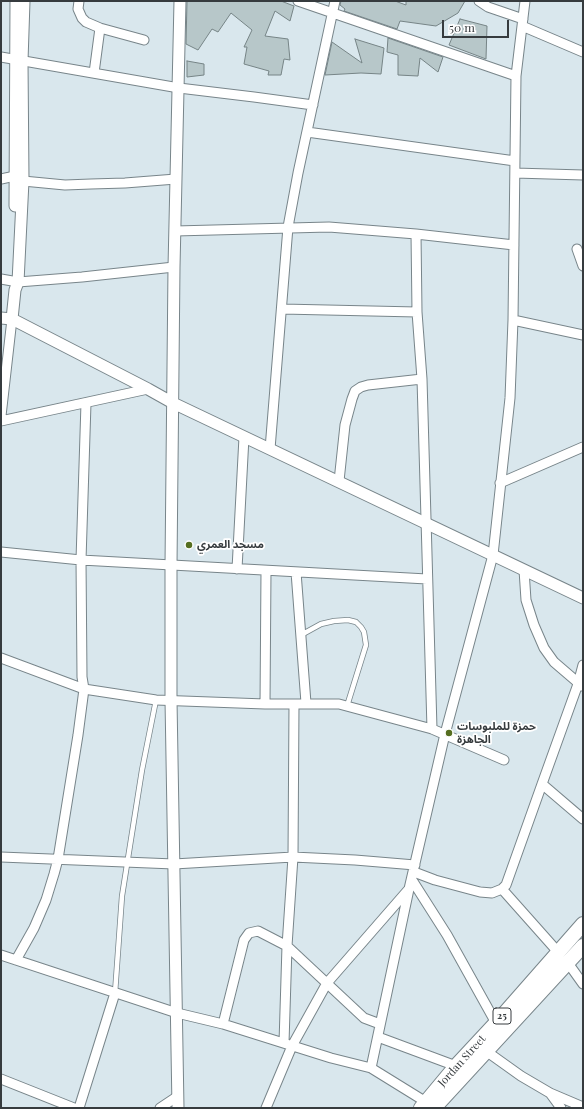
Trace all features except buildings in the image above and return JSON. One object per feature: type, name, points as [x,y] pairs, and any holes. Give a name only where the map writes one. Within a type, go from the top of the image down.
[{"type":"highway","name":"Jordan Street","points":[[427,1106],[456,1066],[583,924]]},
{"type":"highway","name":"Jordan Street","points":[[427,1106],[486,1051],[583,946]]},
{"type":"street","points":[[1,416],[6,319],[15,284],[19,179],[19,60],[16,1]]},
{"type":"street","points":[[19,60],[24,1]]},
{"type":"street","points":[[79,1],[78,9],[82,18],[86,22],[100,28],[144,40]]},
{"type":"street","points":[[178,1108],[171,700],[171,565],[174,267],[180,1]]},
{"type":"street","points":[[298,1],[516,76]]},
{"type":"street","points":[[270,449],[291,204],[335,1]]},
{"type":"street","points":[[479,1],[488,8],[583,52]]},
{"type":"street","points":[[371,1068],[409,889],[445,734],[493,555],[510,398],[513,320],[516,76],[525,1]]},
{"type":"street","points":[[94,73],[100,28]]},
{"type":"street","points":[[1,57],[179,88],[254,96],[313,105]]},
{"type":"street","points":[[307,132],[515,161]]},
{"type":"street","points":[[515,173],[583,175]]},
{"type":"street","points":[[1,179],[19,179],[65,185],[124,184],[176,179]]},
{"type":"street","points":[[175,232],[288,227],[329,227],[416,234],[514,245]]},
{"type":"street","points":[[416,234],[417,312],[422,379],[432,729]]},
{"type":"street","points":[[577,249],[583,266]]},
{"type":"street","points":[[1,279],[15,284],[174,267]]},
{"type":"street","points":[[282,310],[417,312]]},
{"type":"street","points":[[6,319],[148,389],[173,403],[583,598]]},
{"type":"street","points":[[513,320],[583,335]]},
{"type":"street","points":[[339,481],[345,425],[355,391],[360,387],[368,385],[422,379]]},
{"type":"street","points":[[1,421],[148,389]]},
{"type":"street","points":[[16,960],[34,928],[46,900],[58,859],[84,689],[82,677],[81,560],[86,403]]},
{"type":"street","points":[[237,569],[244,436]]},
{"type":"street","points":[[500,483],[583,447]]},
{"type":"street","points":[[1,552],[81,560],[428,579]]},
{"type":"street","points":[[524,570],[526,600],[534,626],[544,648],[554,662],[580,685]]},
{"type":"street","points":[[265,704],[266,571]]},
{"type":"street","points":[[296,572],[306,703]]},
{"type":"street","points":[[1,658],[84,689],[156,700],[265,704],[331,703],[347,706],[432,729],[504,760]]},
{"type":"street","points":[[1,857],[174,864],[293,857],[355,860],[414,872],[435,880],[480,892],[492,893],[502,889],[506,885],[542,784],[580,685],[583,665]]},
{"type":"street","points":[[288,1044],[287,946],[293,857],[294,704]]},
{"type":"street","points":[[542,784],[583,819]]},
{"type":"street","points":[[414,872],[496,1023]]},
{"type":"street","points":[[266,1108],[288,1044],[327,984],[409,889]]},
{"type":"street","points":[[502,889],[558,952]]},
{"type":"street","points":[[223,1024],[244,940],[249,933],[258,931],[287,946],[364,1018],[380,1024]]},
{"type":"street","points":[[1,955],[177,1014],[223,1024],[331,1058],[371,1068],[427,1106]]},
{"type":"street","points":[[568,963],[583,984]]},
{"type":"street","points":[[78,1108],[115,993]]},
{"type":"street","points":[[378,1037],[456,1066]]},
{"type":"street","points":[[486,1051],[521,1076],[550,1093],[583,1107]]},
{"type":"street","points":[[1,1079],[74,1108]]},
{"type":"street","points":[[550,1093],[562,1108]]},
{"type":"street","points":[[160,1108],[178,1096]]},
{"type":"lane","points":[[301,634],[321,624],[334,621],[348,620],[356,622],[361,627],[364,632],[366,645],[347,706]]},
{"type":"lane","points":[[115,993],[122,896],[142,770],[156,700]]},
{"type":"place","name":"مسجد العمري","points":[[189,545]]},
{"type":"place","name":"حمزة للملبوسات الجاهزة","points":[[449,733]]}]
